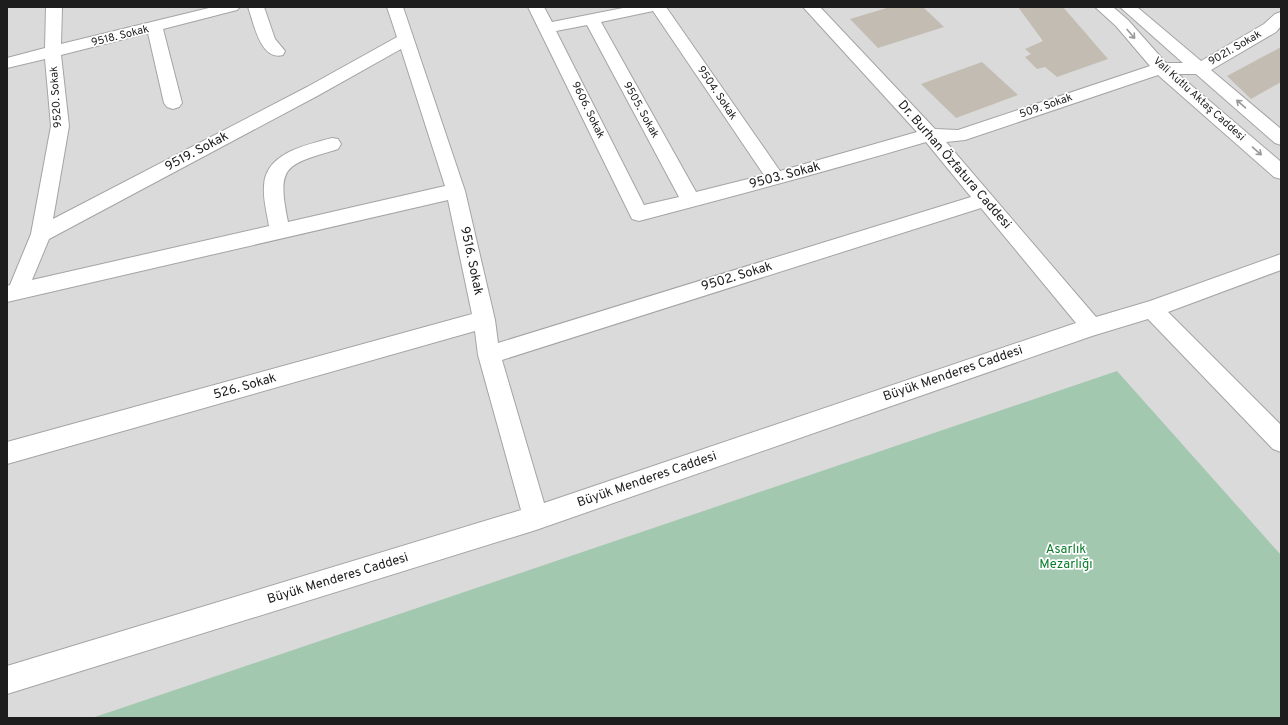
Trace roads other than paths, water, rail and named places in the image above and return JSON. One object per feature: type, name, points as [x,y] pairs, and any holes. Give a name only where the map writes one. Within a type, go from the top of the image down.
[{"type":"street","name":"9520. Sokak","points":[[41,234],[60,126],[53,52],[54,7]]},
{"type":"street","name":"9518. Sokak","points":[[7,63],[232,7]]},
{"type":"street","points":[[256,7],[268,41],[277,51]]},
{"type":"street","name":"9516. Sokak","points":[[395,7],[456,191],[484,320],[489,355],[536,518]]},
{"type":"street","name":"9606. Sokak","points":[[536,7],[548,28],[639,214]]},
{"type":"street","points":[[548,28],[591,18],[651,7]]},
{"type":"street","name":"9504. Sokak","points":[[658,7],[776,179]]},
{"type":"street","name":"Dr. Burhan Özfatura Caddesi","points":[[811,7],[930,135],[1092,327]]},
{"type":"street","name":"Vali Kutlu Aktaş Caddesi","points":[[1103,7],[1122,23],[1161,68],[1281,172]]},
{"type":"street","name":"Vali Kutlu Aktaş Caddesi","points":[[1128,7],[1281,139]]},
{"type":"street","name":"9505. Sokak","points":[[591,18],[691,201]]},
{"type":"street","name":"9021. Sokak","points":[[1161,68],[1200,69],[1277,26]]},
{"type":"street","points":[[154,27],[173,103]]},
{"type":"street","name":"9519. Sokak","points":[[41,234],[306,95],[406,39]]},
{"type":"street","name":"509. Sokak","points":[[930,135],[959,136],[1161,68]]},
{"type":"street","name":"9503. Sokak","points":[[639,214],[776,179],[930,135]]},
{"type":"street","points":[[280,231],[273,184],[277,173],[294,157],[332,144]]},
{"type":"street","points":[[12,292],[456,191]]},
{"type":"street","name":"9502. Sokak","points":[[489,355],[985,200]]},
{"type":"street","points":[[12,292],[41,234]]},
{"type":"street","name":"Büyük Menderes Caddesi","points":[[7,680],[536,518],[1092,327],[1152,309],[1278,266]]},
{"type":"street","points":[[1152,309],[1281,441]]},
{"type":"street","name":"526. Sokak","points":[[7,453],[484,320]]},
{"type":"park label","name":"Asarlık Mezarlığı","points":[[1066,558]]}]
